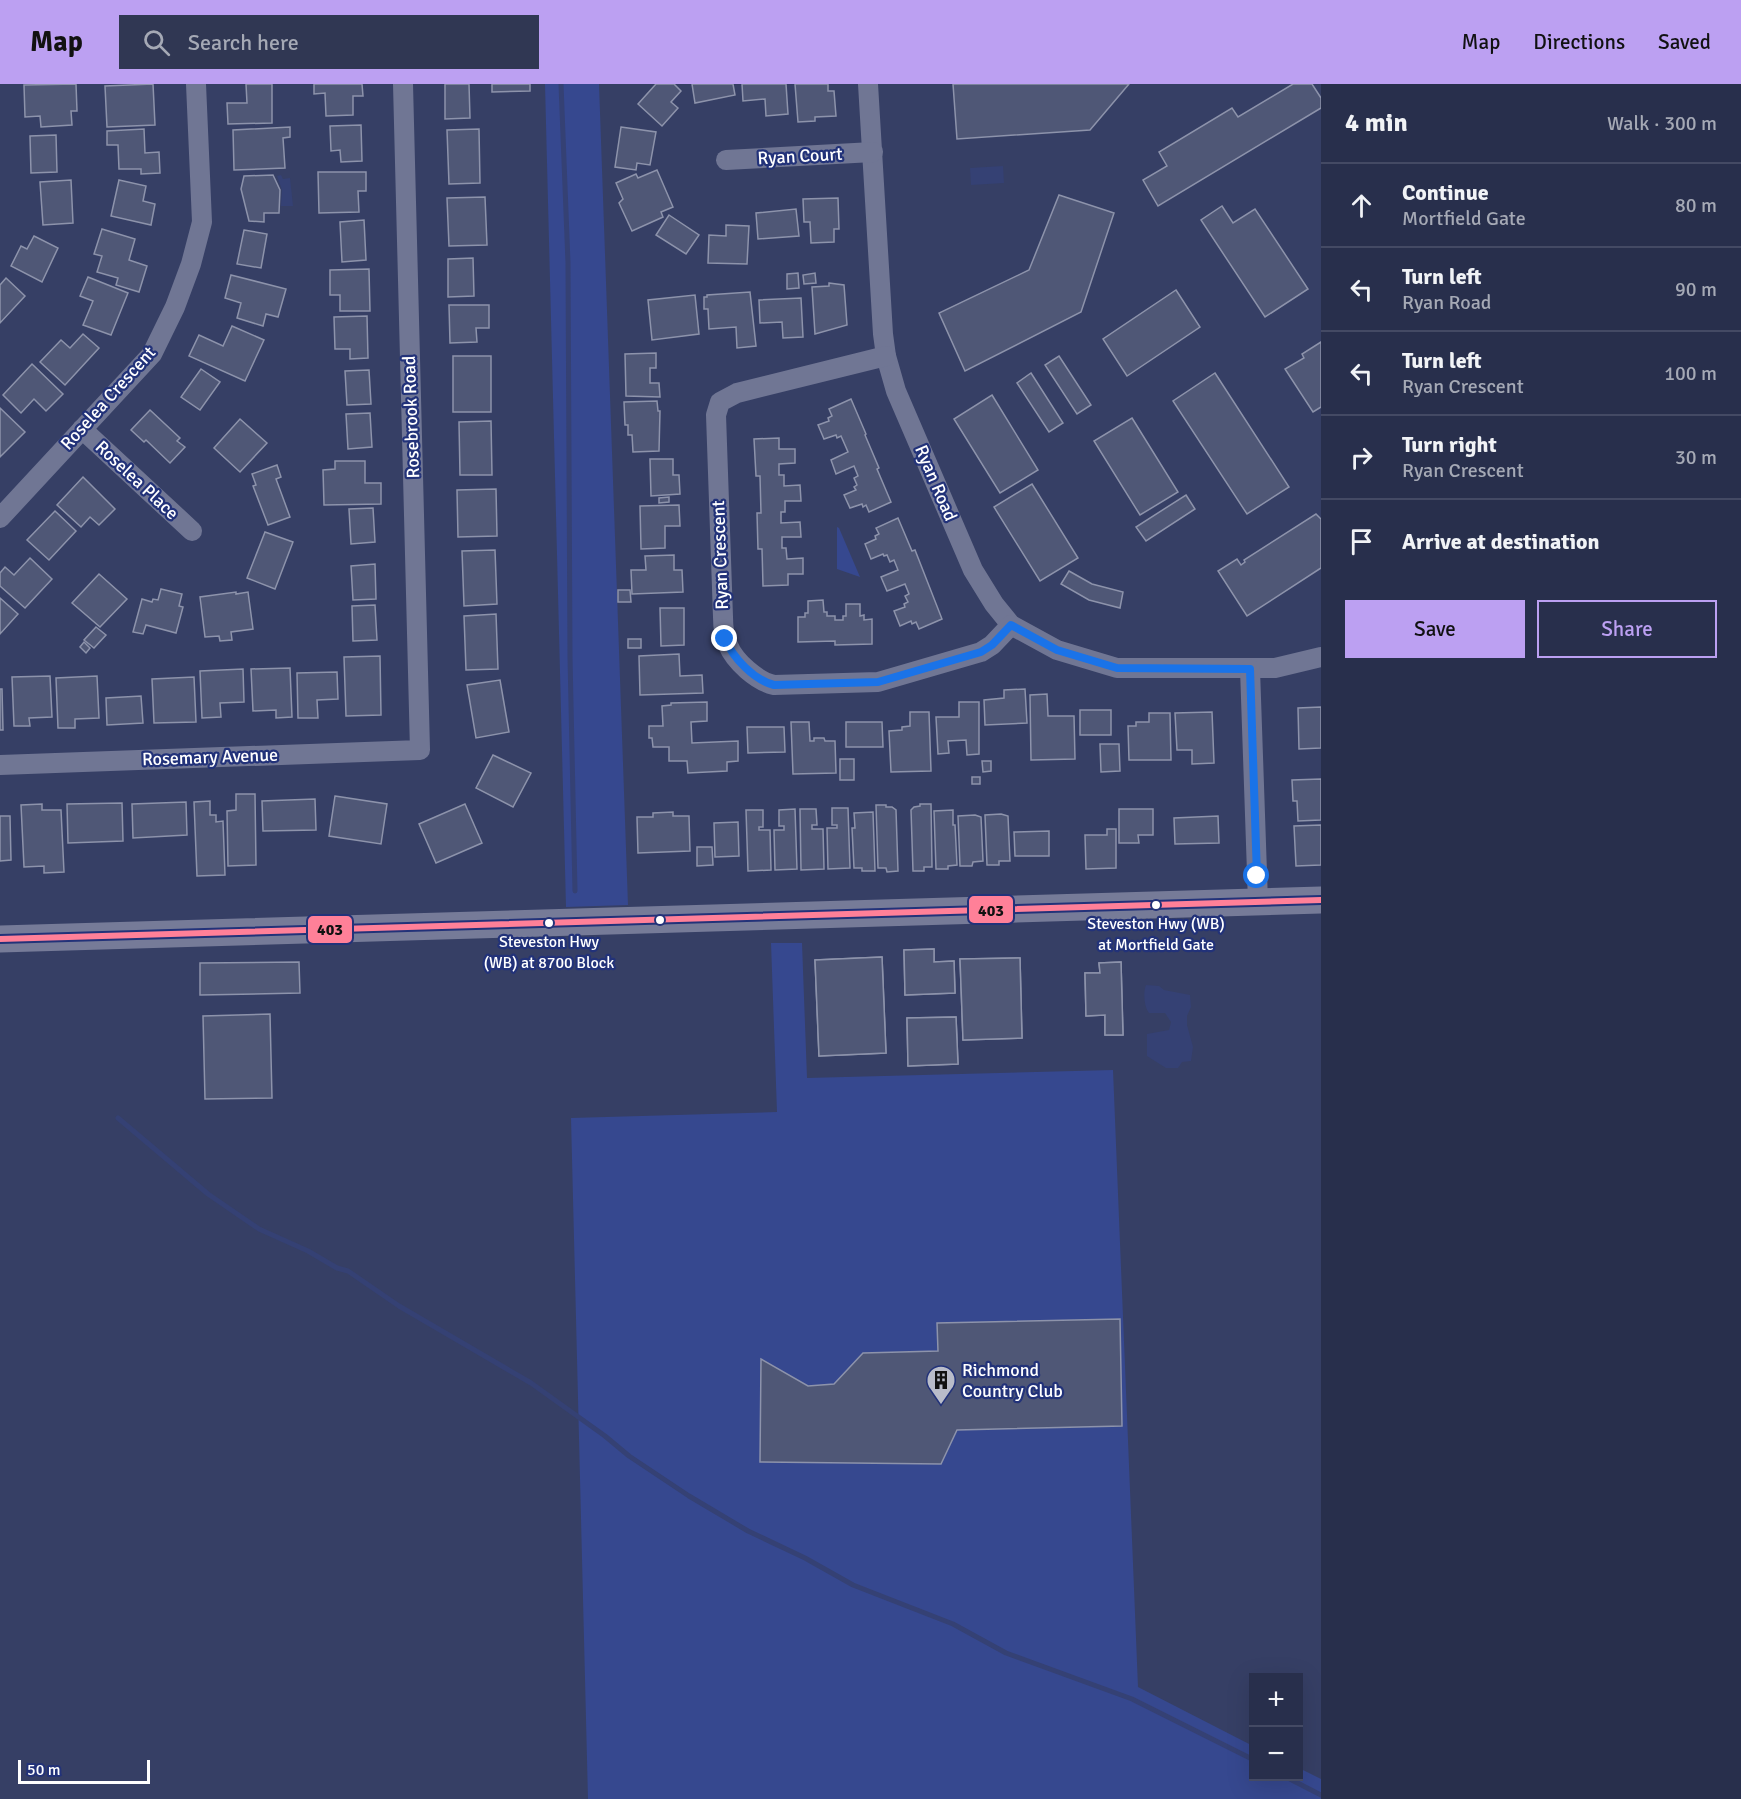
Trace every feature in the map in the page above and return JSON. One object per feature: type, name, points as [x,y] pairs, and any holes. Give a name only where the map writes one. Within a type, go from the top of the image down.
[{"type":"main road","points":[[0,939],[1321,900]]},
{"type":"street","name":"Roselea Crescent","points":[[0,518],[152,354],[175,307],[191,264],[202,222],[196,84]]},
{"type":"street","name":"Rosebrook Road","points":[[403,84],[420,750]]},
{"type":"street","name":"Ryan Road","points":[[868,84],[886,356],[896,392],[973,570],[994,604],[1011,625],[1057,650],[1117,668],[1275,668],[1321,657]]},
{"type":"street","name":"Ryan Court","points":[[726,160],[873,152]]},
{"type":"street","name":"Ryan Crescent","points":[[886,356],[737,393],[714,396],[724,632],[732,653],[759,679],[774,685],[869,682],[887,680],[981,652],[992,645],[1011,625]]},
{"type":"street","name":"Roselea Place","points":[[82,429],[192,531]]},
{"type":"street","points":[[1250,669],[1258,902]]},
{"type":"street","name":"Rosemary Avenue","points":[[0,765],[420,750]]},
{"type":"shaded area","points":[[545,84],[599,84],[628,905],[566,907]]},
{"type":"shaded area","points":[[1003,166],[1004,183],[971,185],[970,168]]},
{"type":"shaded area","points":[[281,175],[283,179],[290,178],[293,206],[281,206],[282,190],[277,176]]},
{"type":"shaded area","points":[[837,527],[839,528],[860,577],[837,569]]},
{"type":"shaded area","name":"Richmond Country Club","points":[[771,943],[802,943],[807,1078],[1113,1070],[1138,1687],[1249,1744],[1249,1781],[1303,1781],[1303,1770],[1321,1779],[1321,1799],[588,1799],[571,1118],[777,1112]]},
{"type":"shaded area","points":[[1146,985],[1159,986],[1164,990],[1190,995],[1191,1007],[1187,1016],[1187,1025],[1193,1047],[1191,1061],[1182,1062],[1178,1068],[1166,1068],[1147,1056],[1147,1034],[1169,1030],[1171,1022],[1165,1013],[1149,1013],[1144,999]]},
{"type":"building","points":[[76,84],[77,111],[71,111],[72,125],[41,127],[40,116],[25,117],[24,85]]},
{"type":"building","points":[[153,84],[155,125],[107,127],[105,86]]},
{"type":"building","points":[[246,84],[272,84],[272,123],[228,124],[227,103],[247,103]]},
{"type":"building","points":[[314,84],[362,84],[363,96],[353,96],[353,115],[326,116],[325,93],[314,94]]},
{"type":"building","points":[[445,84],[469,84],[470,118],[445,119]]},
{"type":"building","points":[[492,84],[530,84],[530,91],[492,92]]},
{"type":"building","points":[[656,84],[674,84],[681,91],[671,102],[678,108],[662,126],[638,104]]},
{"type":"building","points":[[692,84],[733,84],[735,95],[695,103]]},
{"type":"building","points":[[742,84],[786,84],[788,114],[766,116],[765,99],[743,101]]},
{"type":"building","points":[[795,84],[828,84],[828,91],[834,91],[836,116],[815,117],[815,121],[798,122]]},
{"type":"building","points":[[953,84],[1129,84],[1090,130],[957,139]]},
{"type":"building","points":[[1293,84],[1312,84],[1321,98],[1321,108],[1158,206],[1143,180],[1167,166],[1159,152],[1232,108],[1238,117]]},
{"type":"building","points":[[361,125],[362,161],[341,162],[340,150],[331,151],[330,126]]},
{"type":"building","points":[[290,127],[290,137],[283,138],[285,168],[234,170],[233,130]]},
{"type":"building","points":[[621,127],[656,132],[650,165],[637,163],[636,170],[615,167]]},
{"type":"building","points":[[144,129],[145,153],[159,152],[160,173],[141,174],[141,169],[119,169],[118,145],[107,145],[107,131]]},
{"type":"building","points":[[479,129],[480,183],[449,184],[447,130]]},
{"type":"building","points":[[56,135],[57,172],[31,173],[30,136]]},
{"type":"building","points":[[657,170],[673,207],[661,212],[663,217],[632,231],[619,203],[623,199],[616,183],[636,174],[638,178]]},
{"type":"building","points":[[318,172],[366,172],[366,191],[358,191],[359,212],[319,213]]},
{"type":"building","points":[[273,175],[280,190],[279,213],[264,213],[264,222],[249,221],[241,189],[244,176]]},
{"type":"building","points":[[71,180],[73,223],[43,225],[40,182]]},
{"type":"building","points":[[119,180],[146,186],[143,201],[155,204],[151,225],[111,216]]},
{"type":"building","points":[[1059,195],[1114,213],[1081,312],[965,371],[939,313],[1029,270]]},
{"type":"building","points":[[485,197],[487,245],[449,246],[447,198]]},
{"type":"building","points":[[838,198],[839,229],[834,229],[834,242],[811,243],[810,222],[804,222],[803,199]]},
{"type":"building","points":[[1222,206],[1233,223],[1255,209],[1308,289],[1265,317],[1201,220]]},
{"type":"building","points":[[796,209],[799,236],[758,239],[756,213]]},
{"type":"building","points":[[669,215],[699,235],[686,254],[656,235]]},
{"type":"building","points":[[364,220],[366,260],[342,262],[340,222]]},
{"type":"building","points":[[726,225],[749,226],[747,264],[708,263],[709,235],[726,236]]},
{"type":"building","points":[[102,229],[135,239],[129,260],[147,266],[139,292],[116,285],[118,278],[97,272],[102,256],[94,254]]},
{"type":"building","points":[[244,230],[267,234],[261,268],[237,264]]},
{"type":"building","points":[[34,236],[58,248],[42,282],[11,266],[21,246],[27,249]]},
{"type":"building","points":[[473,258],[474,296],[448,297],[448,259]]},
{"type":"building","points":[[369,269],[370,311],[340,311],[340,295],[330,295],[330,270]]},
{"type":"building","points":[[798,273],[799,288],[787,289],[787,274]]},
{"type":"building","points":[[815,273],[816,283],[804,284],[803,275]]},
{"type":"building","points":[[231,275],[286,289],[278,317],[266,314],[263,326],[237,318],[241,303],[225,298]]},
{"type":"building","points":[[88,277],[128,293],[111,335],[83,325],[93,301],[80,296]]},
{"type":"building","points":[[6,278],[25,296],[0,323],[0,285]]},
{"type":"building","points":[[829,283],[844,285],[847,325],[815,334],[812,287],[829,286]]},
{"type":"building","points":[[1176,290],[1200,327],[1127,376],[1103,339]]},
{"type":"building","points":[[750,292],[756,346],[737,348],[736,327],[709,329],[708,309],[704,309],[704,297]]},
{"type":"building","points":[[695,295],[699,334],[652,340],[648,300]]},
{"type":"building","points":[[801,298],[803,337],[783,338],[782,322],[760,323],[759,300]]},
{"type":"building","points":[[449,305],[489,305],[489,328],[476,328],[477,342],[450,343]]},
{"type":"building","points":[[367,316],[368,358],[350,359],[350,349],[335,349],[334,317]]},
{"type":"building","points":[[232,326],[264,340],[245,381],[189,356],[199,335],[223,346]]},
{"type":"building","points":[[83,334],[99,348],[65,385],[40,362],[61,340],[70,348]]},
{"type":"building","points":[[1321,342],[1321,407],[1313,412],[1285,369],[1304,358],[1302,354]]},
{"type":"building","points":[[656,353],[656,368],[650,368],[650,383],[659,383],[660,397],[626,396],[625,354]]},
{"type":"building","points":[[453,356],[491,356],[491,412],[453,412]]},
{"type":"building","points":[[1059,356],[1091,405],[1077,414],[1045,365]]},
{"type":"building","points":[[32,364],[63,394],[46,411],[34,399],[21,413],[3,395]]},
{"type":"building","points":[[201,369],[220,382],[200,410],[181,397]]},
{"type":"building","points":[[369,370],[371,404],[347,405],[345,371]]},
{"type":"building","points":[[1031,373],[1063,423],[1049,432],[1017,383]]},
{"type":"building","points":[[1215,373],[1289,487],[1247,514],[1173,401]]},
{"type":"building","points":[[992,395],[1038,470],[1000,493],[954,419]]},
{"type":"building","points":[[851,399],[891,502],[869,512],[866,505],[863,507],[862,504],[850,508],[844,495],[856,490],[854,487],[857,485],[854,478],[858,476],[854,466],[836,474],[831,460],[848,452],[841,436],[837,438],[836,435],[824,439],[818,425],[829,421],[828,418],[832,416],[829,409]]},
{"type":"building","points":[[657,401],[658,411],[660,411],[659,451],[633,452],[632,435],[628,435],[628,425],[625,425],[624,402]]},
{"type":"building","points":[[0,408],[25,432],[0,457]]},
{"type":"building","points":[[150,410],[180,438],[177,441],[185,447],[170,463],[146,440],[144,442],[131,430]]},
{"type":"building","points":[[370,413],[372,447],[348,449],[346,414]]},
{"type":"building","points":[[1132,418],[1178,492],[1140,515],[1094,441]]},
{"type":"building","points":[[240,419],[267,443],[240,472],[214,448]]},
{"type":"building","points":[[491,421],[492,475],[460,475],[459,422]]},
{"type":"building","points":[[779,438],[779,449],[795,449],[795,463],[779,464],[779,475],[784,475],[784,486],[800,485],[801,501],[785,501],[785,512],[781,512],[781,523],[800,522],[801,537],[782,537],[782,548],[786,548],[787,559],[803,558],[803,574],[788,574],[788,585],[763,586],[762,549],[758,549],[757,513],[761,513],[760,476],[756,476],[754,439]]},
{"type":"building","points":[[650,459],[673,459],[673,475],[679,475],[680,494],[651,496]]},
{"type":"building","points":[[335,461],[365,461],[365,483],[381,483],[381,504],[324,505],[323,470],[335,469]]},
{"type":"building","points":[[277,465],[281,477],[276,479],[290,517],[268,525],[253,486],[256,485],[252,474]]},
{"type":"building","points":[[83,477],[115,509],[99,525],[90,517],[81,527],[57,505]]},
{"type":"building","points":[[1032,484],[1078,558],[1040,581],[994,507]]},
{"type":"building","points":[[496,489],[497,536],[458,537],[457,490]]},
{"type":"building","points":[[1186,495],[1195,509],[1146,541],[1136,527]]},
{"type":"building","points":[[669,497],[669,502],[659,503],[659,498]]},
{"type":"building","points":[[679,505],[680,526],[665,526],[665,548],[641,549],[640,506]]},
{"type":"building","points":[[373,508],[375,542],[351,544],[349,509]]},
{"type":"building","points":[[55,511],[76,531],[49,560],[27,540]]},
{"type":"building","points":[[1316,514],[1321,519],[1321,568],[1247,616],[1218,571],[1237,559],[1241,565],[1245,562],[1244,560]]},
{"type":"building","points":[[898,518],[912,551],[915,550],[942,619],[919,629],[916,622],[912,624],[911,621],[900,626],[894,611],[905,607],[904,604],[908,602],[905,596],[909,594],[905,584],[887,591],[881,577],[898,570],[894,560],[890,562],[887,555],[883,554],[871,559],[865,544],[876,539],[875,536],[879,534],[876,528]]},
{"type":"building","points":[[265,532],[293,542],[275,589],[247,578]]},
{"type":"building","points":[[495,550],[497,604],[464,606],[462,551]]},
{"type":"building","points":[[674,555],[674,570],[682,570],[683,592],[632,594],[631,570],[646,570],[645,556]]},
{"type":"building","points":[[30,558],[52,579],[25,608],[0,586],[0,573],[5,567],[14,575]]},
{"type":"building","points":[[375,564],[376,599],[353,600],[351,566]]},
{"type":"building","points":[[1069,571],[1092,584],[1123,592],[1120,608],[1089,600],[1061,584]]},
{"type":"building","points":[[99,574],[127,599],[100,627],[72,603]]},
{"type":"building","points":[[161,589],[182,594],[179,606],[183,607],[176,633],[146,625],[143,634],[133,632],[142,599],[152,602],[153,599],[158,600]]},
{"type":"building","points":[[618,590],[630,590],[631,602],[618,602]]},
{"type":"building","points":[[236,592],[236,594],[248,592],[253,629],[231,632],[232,640],[220,641],[219,636],[205,637],[200,597]]},
{"type":"building","points":[[0,598],[18,614],[0,634]]},
{"type":"building","points":[[823,600],[824,612],[827,612],[827,616],[835,616],[835,620],[843,620],[843,616],[846,616],[846,604],[860,604],[860,616],[864,615],[864,620],[872,619],[872,644],[835,645],[835,641],[798,642],[798,617],[805,617],[805,613],[808,613],[808,601]]},
{"type":"building","points":[[375,605],[377,640],[353,641],[352,606]]},
{"type":"building","points":[[660,608],[684,608],[684,645],[661,646]]},
{"type":"building","points":[[496,614],[498,669],[466,670],[464,616]]},
{"type":"building","points":[[96,627],[106,635],[94,648],[84,640]]},
{"type":"building","points":[[628,639],[641,639],[641,648],[628,648]]},
{"type":"building","points":[[84,642],[90,648],[86,653],[80,647]]},
{"type":"building","points":[[679,654],[680,676],[702,675],[703,693],[640,695],[639,656]]},
{"type":"building","points":[[380,656],[381,715],[346,716],[344,657]]},
{"type":"building","points":[[290,668],[292,717],[276,718],[276,710],[253,711],[251,669]]},
{"type":"building","points":[[243,669],[244,702],[220,703],[221,717],[202,718],[200,671]]},
{"type":"building","points":[[337,672],[338,699],[317,700],[318,718],[298,718],[297,673]]},
{"type":"building","points":[[50,676],[52,717],[29,718],[30,726],[14,726],[12,677]]},
{"type":"building","points":[[97,676],[99,718],[75,719],[75,728],[58,728],[56,678]]},
{"type":"building","points":[[194,677],[196,722],[154,723],[152,679]]},
{"type":"building","points":[[500,680],[509,732],[476,738],[467,685]]},
{"type":"building","points":[[0,689],[2,689],[3,730],[0,730]]},
{"type":"building","points":[[1025,689],[1027,723],[985,725],[984,700],[1004,698],[1004,690]]},
{"type":"building","points":[[1047,694],[1048,716],[1074,716],[1075,759],[1031,760],[1030,695]]},
{"type":"building","points":[[141,696],[143,723],[107,725],[106,698]]},
{"type":"building","points":[[707,702],[707,721],[691,722],[692,743],[738,741],[738,761],[727,762],[727,771],[688,773],[687,761],[669,761],[669,747],[653,747],[652,738],[649,738],[649,726],[663,726],[662,706],[671,705],[671,703]]},
{"type":"building","points":[[959,702],[979,702],[979,754],[967,755],[966,740],[948,741],[949,753],[938,754],[936,717],[959,717]]},
{"type":"building","points":[[1321,707],[1321,748],[1299,749],[1298,708]]},
{"type":"building","points":[[1080,710],[1111,710],[1111,735],[1080,735]]},
{"type":"building","points":[[910,712],[929,712],[931,771],[891,772],[889,731],[902,730],[902,727],[910,726]]},
{"type":"building","points":[[1212,712],[1214,763],[1192,764],[1192,750],[1177,750],[1175,713]]},
{"type":"building","points":[[1149,713],[1170,713],[1171,760],[1129,760],[1128,726],[1136,726],[1136,722],[1149,722]]},
{"type":"building","points":[[791,722],[809,722],[810,741],[814,741],[814,738],[824,738],[825,741],[835,741],[836,773],[793,774]]},
{"type":"building","points":[[846,722],[882,722],[883,747],[846,747]]},
{"type":"building","points":[[747,727],[784,727],[785,752],[748,753]]},
{"type":"building","points":[[1100,744],[1119,744],[1120,771],[1101,772]]},
{"type":"building","points":[[493,755],[531,773],[513,807],[476,788]]},
{"type":"building","points":[[840,759],[854,759],[854,780],[840,780]]},
{"type":"building","points":[[982,761],[991,761],[991,771],[983,772]]},
{"type":"building","points":[[972,777],[980,777],[980,784],[972,784]]},
{"type":"building","points":[[1321,779],[1321,820],[1298,821],[1297,801],[1293,801],[1292,780]]},
{"type":"building","points":[[236,794],[255,794],[256,865],[228,866],[227,811],[236,810]]},
{"type":"building","points":[[335,796],[387,804],[381,844],[329,836]]},
{"type":"building","points":[[315,799],[316,830],[263,831],[262,801]]},
{"type":"building","points":[[210,801],[210,815],[216,815],[216,822],[223,821],[225,875],[197,876],[194,802]]},
{"type":"building","points":[[186,802],[187,835],[133,838],[132,804]]},
{"type":"building","points":[[122,803],[123,841],[68,843],[67,804]]},
{"type":"building","points":[[42,804],[42,810],[61,810],[64,872],[44,873],[44,866],[24,867],[21,805]]},
{"type":"building","points":[[465,804],[482,843],[436,863],[419,824]]},
{"type":"building","points":[[920,804],[931,804],[932,867],[924,867],[924,871],[913,871],[911,810]]},
{"type":"building","points":[[876,805],[886,805],[896,810],[898,871],[887,872],[886,868],[878,868]]},
{"type":"building","points":[[832,808],[848,808],[850,868],[828,869],[827,828],[837,828],[837,825],[832,825]]},
{"type":"building","points":[[795,809],[797,869],[775,870],[774,830],[784,830],[784,826],[779,826],[779,810]]},
{"type":"building","points":[[800,809],[816,809],[817,825],[812,825],[812,829],[823,829],[824,869],[801,870]]},
{"type":"building","points":[[1119,809],[1153,809],[1153,835],[1138,835],[1139,843],[1119,843]]},
{"type":"building","points":[[746,810],[763,810],[763,827],[759,827],[759,830],[770,830],[771,870],[748,871]]},
{"type":"building","points":[[953,810],[957,865],[948,866],[948,869],[936,869],[934,811]]},
{"type":"building","points":[[673,812],[673,816],[689,816],[690,851],[638,853],[637,817],[653,817],[653,813]]},
{"type":"building","points":[[873,812],[875,871],[862,871],[862,868],[854,868],[852,828],[855,828],[854,813]]},
{"type":"building","points":[[985,815],[1008,816],[1010,861],[999,861],[999,865],[987,865]]},
{"type":"building","points":[[0,816],[10,816],[11,860],[0,861]]},
{"type":"building","points":[[958,816],[981,817],[983,861],[973,862],[972,866],[960,866]]},
{"type":"building","points":[[1218,816],[1219,843],[1175,844],[1174,818]]},
{"type":"building","points":[[738,822],[739,856],[715,857],[714,823]]},
{"type":"building","points":[[1321,825],[1321,865],[1296,866],[1294,826]]},
{"type":"building","points":[[1107,829],[1116,829],[1116,868],[1086,869],[1085,835],[1107,835]]},
{"type":"building","points":[[1049,831],[1049,856],[1015,856],[1014,832]]},
{"type":"building","points":[[697,847],[712,847],[713,865],[697,866]]},
{"type":"building","points":[[934,949],[934,962],[954,961],[955,993],[905,995],[904,950]]},
{"type":"building","points":[[934,949],[934,962],[954,961],[955,993],[905,995],[904,950]]},
{"type":"building","points":[[882,957],[886,1053],[819,1056],[815,960]]},
{"type":"building","points":[[882,957],[886,1053],[819,1056],[815,960]]},
{"type":"building","points":[[1020,958],[1022,1038],[963,1040],[960,959]]},
{"type":"building","points":[[1020,958],[1022,1038],[963,1040],[960,959]]},
{"type":"building","points":[[299,962],[300,993],[200,995],[200,963]]},
{"type":"building","points":[[1121,962],[1123,1035],[1105,1035],[1105,1015],[1086,1016],[1085,973],[1100,973],[1099,963]]},
{"type":"building","points":[[1121,962],[1123,1035],[1105,1035],[1105,1015],[1086,1016],[1085,973],[1100,973],[1099,963]]},
{"type":"building","points":[[270,1014],[272,1098],[205,1099],[203,1016]]},
{"type":"building","points":[[956,1017],[958,1064],[908,1066],[907,1018]]},
{"type":"building","points":[[956,1017],[958,1064],[908,1066],[907,1018]]},
{"type":"building","name":"Richmond Country Club","points":[[1120,1319],[1122,1426],[957,1430],[941,1464],[760,1462],[761,1359],[808,1386],[834,1384],[863,1353],[938,1351],[937,1323]]},
{"type":"waterway","points":[[561,84],[568,263],[570,657],[575,891]]},
{"type":"waterway","points":[[118,1118],[208,1194],[259,1229],[308,1251],[337,1268],[348,1271],[399,1306],[531,1383],[629,1456],[689,1496],[748,1531],[805,1558],[853,1585],[953,1624],[1006,1653],[1132,1699],[1249,1758]]},
{"type":"waterway","points":[[1294,1781],[1321,1795]]},
{"type":"transit line","name":"403","points":[[0,939],[1321,900]]},
{"type":"place","name":"Steveston Hwy (WB) at Mortfield Gate","points":[[1156,905]]},
{"type":"place","name":"Steveston Hwy (WB) at 8700 Block","points":[[549,923]]},
{"type":"place","name":"Richmond Country Club","points":[[941,1406]]},
{"type":"route","points":[[725,639],[732,653],[759,679],[774,685],[887,680],[987,650],[1011,625],[1057,650],[1117,668],[1250,669],[1257,876]]}]
